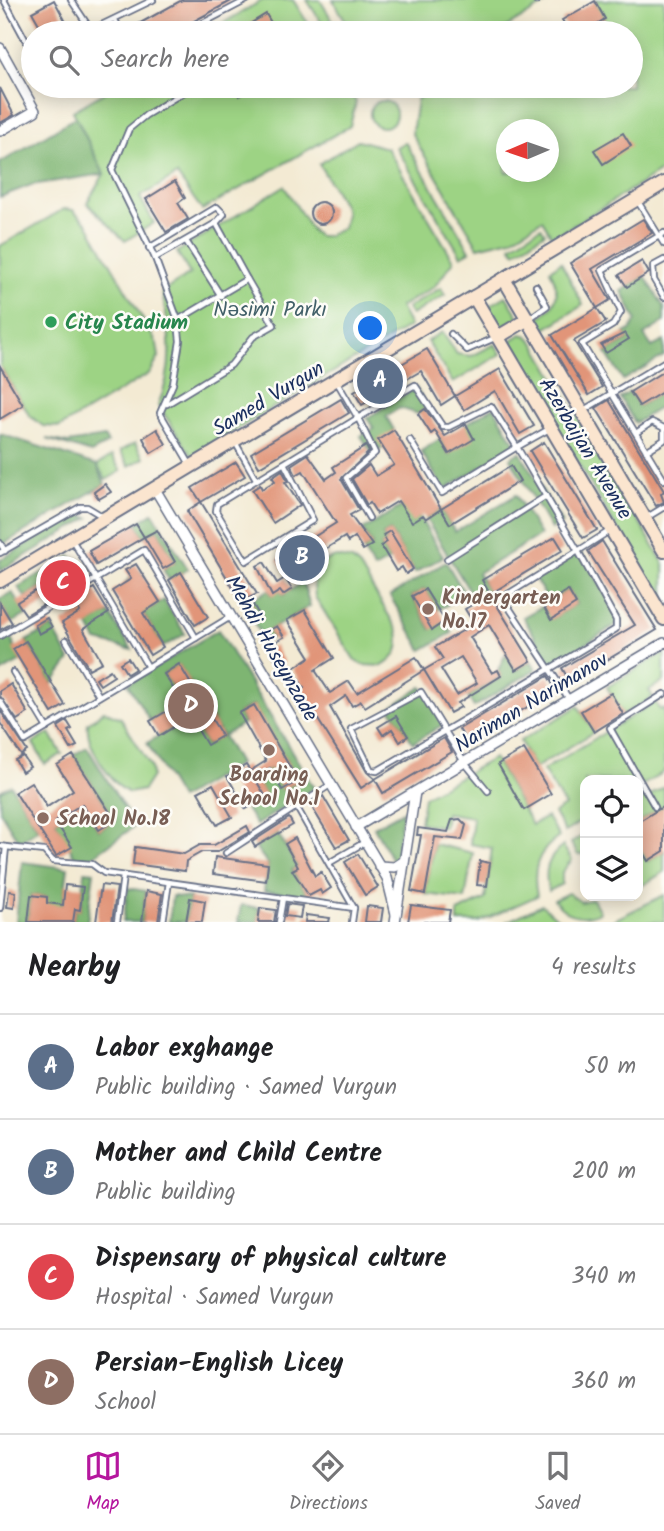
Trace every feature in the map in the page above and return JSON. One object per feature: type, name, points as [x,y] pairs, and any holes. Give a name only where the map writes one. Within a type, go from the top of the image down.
[{"type":"main road","name":"Samed Vurgun","points":[[0,582],[664,183]]},
{"type":"main road","name":"Azerbaijan Avenue","points":[[504,279],[664,551]]},
{"type":"main road","name":"Azerbaijan Avenue","points":[[474,297],[664,619]]},
{"type":"main road","points":[[498,337],[528,319]]},
{"type":"street","points":[[0,48],[21,85]]},
{"type":"street","points":[[0,131],[36,111],[29,98]]},
{"type":"street","name":"Mehdi Huseynzade","points":[[155,489],[233,615],[379,866],[391,890],[395,918]]},
{"type":"street","name":"Nariman Narimanov","points":[[356,827],[664,643]]},
{"type":"street","points":[[395,918],[415,792]]},
{"type":"street","points":[[379,866],[395,867],[404,861]]},
{"type":"lane","points":[[4,0],[21,32]]},
{"type":"lane","points":[[71,0],[85,21]]},
{"type":"lane","points":[[115,20],[153,0]]},
{"type":"lane","points":[[207,21],[247,0]]},
{"type":"lane","points":[[174,98],[129,129],[112,170],[155,258],[178,320],[180,341],[173,384],[161,416],[191,467]]},
{"type":"lane","points":[[637,199],[662,234],[664,244]]},
{"type":"lane","points":[[149,248],[219,207],[224,217],[155,258]]},
{"type":"lane","points":[[165,405],[232,365],[253,337],[274,325],[216,223]]},
{"type":"lane","points":[[662,234],[602,271],[616,295],[621,312],[613,325],[582,344],[664,480]]},
{"type":"lane","points":[[186,241],[221,296]]},
{"type":"lane","points":[[664,260],[653,266],[654,279],[664,297]]},
{"type":"lane","points":[[178,320],[247,279]]},
{"type":"lane","points":[[528,319],[547,306],[536,286]]},
{"type":"lane","points":[[452,334],[467,350],[498,337]]},
{"type":"lane","points":[[582,411],[664,362]]},
{"type":"lane","points":[[336,380],[375,453],[346,478],[369,518]]},
{"type":"lane","points":[[285,463],[313,520],[249,561],[244,559],[215,506],[256,479],[415,385],[443,427],[449,427],[486,406],[493,406],[578,551],[617,626],[550,669],[445,730],[375,772],[351,732],[352,728],[418,691],[422,693],[445,730],[464,762],[488,791]]},
{"type":"lane","points":[[636,433],[652,422],[664,428],[664,440],[646,451]]},
{"type":"lane","points":[[410,440],[442,493],[551,427]]},
{"type":"lane","points":[[234,441],[256,479]]},
{"type":"lane","points":[[447,559],[545,496]]},
{"type":"lane","points":[[0,543],[2,552],[80,507],[87,507],[106,518]]},
{"type":"lane","points":[[645,518],[664,507]]},
{"type":"lane","points":[[569,700],[505,596],[611,530]]},
{"type":"lane","points":[[72,538],[148,667]]},
{"type":"lane","points":[[0,636],[144,550],[196,638]]},
{"type":"lane","points":[[0,701],[25,741],[233,615]]},
{"type":"lane","points":[[65,640],[99,696]]},
{"type":"lane","points":[[13,672],[47,728]]},
{"type":"lane","points":[[655,807],[610,728],[664,694]]},
{"type":"lane","points":[[226,853],[331,784]]},
{"type":"lane","points":[[296,806],[354,908],[352,922]]},
{"type":"lane","points":[[330,863],[365,842]]},
{"type":"lane","points":[[0,908],[3,847],[44,851],[53,861],[92,864],[104,873],[354,908]]},
{"type":"lane","points":[[117,922],[123,876]]},
{"type":"lane","points":[[163,922],[169,882]]},
{"type":"lane","points":[[279,922],[282,898]]},
{"type":"green space","points":[[263,0],[293,0],[306,21],[227,21]]},
{"type":"green space","points":[[307,0],[320,0],[333,21],[320,21]]},
{"type":"green space","points":[[333,0],[552,0],[516,21],[346,21]]},
{"type":"green space","points":[[594,0],[664,0],[664,169],[553,238],[542,220],[511,239],[478,247],[412,134],[417,99],[643,98],[643,21],[602,21],[605,19]]},
{"type":"green space","points":[[95,98],[354,98],[356,102],[350,126],[202,210],[177,175],[140,197],[154,223],[125,241],[87,203],[104,174],[73,111]]},
{"type":"green space","points":[[383,101],[392,105],[396,114],[392,123],[383,127],[374,123],[370,114],[374,105]]},
{"type":"green space","points":[[76,117],[104,174],[31,185],[0,197],[0,163]]},
{"type":"green space","name":"Nəsimi Parkı","points":[[358,140],[387,148],[454,261],[434,287],[400,307],[410,326],[192,456],[158,405],[169,363],[167,321],[162,292],[190,274],[177,252],[284,186],[313,232],[319,236],[327,236],[343,228],[346,213],[319,164]]},
{"type":"green space","points":[[405,142],[470,251],[461,256],[396,147]]},
{"type":"green space","points":[[64,209],[73,210],[87,223],[157,344],[159,357],[150,373],[60,427],[43,426],[30,416],[0,366],[0,246]]},
{"type":"green space","points":[[541,227],[545,233],[515,252],[511,246]]},
{"type":"green space","points":[[561,262],[583,305],[542,331],[535,320],[549,310],[556,299],[556,286],[550,270]]},
{"type":"green space","points":[[645,276],[664,307],[664,322],[644,335],[652,347],[664,341],[664,356],[623,380],[606,353],[628,340],[625,333],[631,330],[636,320],[622,291]]},
{"type":"green space","points":[[441,288],[445,295],[411,315],[407,308]]},
{"type":"green space","points":[[506,296],[519,317],[498,329],[486,308]]},
{"type":"green space","points":[[442,332],[457,354],[472,356],[495,344],[501,354],[453,383],[427,341]]},
{"type":"green space","points":[[521,334],[534,342],[664,564],[664,609],[510,347],[512,340]]},
{"type":"green space","points":[[416,388],[428,408],[418,414],[400,408],[386,416],[394,430],[383,448],[373,454],[361,436],[374,429],[367,418]]},
{"type":"green space","points":[[664,391],[664,405],[635,423],[620,398],[630,392],[639,406]]},
{"type":"green space","points":[[494,407],[516,445],[444,490],[421,451],[440,439],[449,454],[466,424]]},
{"type":"green space","points":[[0,434],[97,465],[105,484],[0,546]]},
{"type":"green space","points":[[104,437],[108,443],[91,453],[47,439],[68,443]]},
{"type":"green space","points":[[135,443],[144,458],[129,466],[120,451]]},
{"type":"green space","points":[[520,452],[562,523],[551,529],[510,458]]},
{"type":"green space","points":[[112,456],[121,471],[106,480],[97,465]]},
{"type":"green space","points":[[516,495],[540,535],[478,573],[490,594],[476,602],[426,519],[441,509],[455,532]]},
{"type":"green space","points":[[410,501],[443,557],[415,573],[390,531],[383,535],[387,542],[381,546],[390,560],[374,569],[363,550],[372,545],[363,530]]},
{"type":"green space","points":[[153,513],[188,569],[169,580],[163,569],[175,562],[157,530],[144,537],[136,524]]},
{"type":"green space","points":[[78,514],[89,518],[0,571],[0,560]]},
{"type":"green space","points":[[580,551],[622,621],[552,665],[523,617],[543,606],[552,619],[576,604],[568,590],[549,602],[535,579]]},
{"type":"green space","points":[[71,556],[78,565],[25,597],[18,587]]},
{"type":"green space","points":[[336,557],[352,560],[360,567],[398,631],[397,652],[382,666],[362,665],[354,659],[315,597],[313,575],[325,561]]},
{"type":"green space","points":[[446,562],[465,594],[438,610],[425,589],[412,596],[431,629],[445,621],[452,633],[422,650],[390,596]]},
{"type":"green space","points":[[139,570],[145,577],[136,582],[151,608],[164,600],[185,634],[163,647],[125,583]]},
{"type":"green space","points":[[303,582],[310,606],[269,631],[272,637],[265,641],[254,623],[261,618],[250,601],[268,590],[272,595],[280,590],[283,595]]},
{"type":"green space","points":[[12,592],[26,615],[12,623],[4,610],[0,612],[0,599]]},
{"type":"green space","points":[[109,613],[132,650],[97,641],[88,625]]},
{"type":"green space","points":[[52,627],[70,660],[52,684],[26,641]]},
{"type":"green space","points":[[218,630],[314,788],[256,825],[246,809],[265,797],[254,777],[270,768],[283,790],[298,781],[253,705],[239,713],[244,723],[223,736],[239,764],[180,799],[147,743],[190,717],[207,745],[222,735],[179,665],[164,674],[182,702],[150,721],[128,684]]},
{"type":"green space","points":[[9,634],[21,661],[0,673],[0,640]]},
{"type":"green space","points":[[506,653],[516,670],[531,661],[536,669],[474,707],[468,697],[501,677],[498,670]]},
{"type":"green space","points":[[664,653],[664,681],[649,690],[653,697],[623,715],[607,687]]},
{"type":"green space","points":[[422,687],[444,724],[413,743],[390,708]]},
{"type":"green space","points":[[655,702],[660,710],[664,708],[664,772],[643,785],[643,775],[580,775],[580,822],[565,832],[554,813],[565,806],[543,770]]},
{"type":"green space","points":[[578,706],[594,732],[535,768],[520,741]]},
{"type":"green space","points":[[104,711],[121,718],[151,767],[152,776],[143,790],[129,793],[122,788],[107,772],[95,752],[90,741],[88,723]]},
{"type":"green space","points":[[50,733],[62,754],[45,764],[33,743]]},
{"type":"green space","points":[[87,747],[135,826],[90,858],[75,858],[55,821],[82,804],[99,830],[115,820],[73,755]]},
{"type":"green space","points":[[494,758],[532,825],[547,817],[559,837],[545,849],[538,863],[535,878],[537,896],[479,922],[458,922],[458,912],[485,899],[492,848],[470,844],[473,817],[446,813],[444,827],[420,823],[424,797]]},
{"type":"green space","points":[[11,785],[38,829],[19,842],[0,811],[0,791]]},
{"type":"green space","points":[[664,787],[664,806],[643,819],[643,800]]},
{"type":"green space","points":[[403,811],[394,864],[374,827]]},
{"type":"green space","points":[[278,834],[298,867],[292,870],[309,896],[264,891],[268,864],[255,847]]},
{"type":"green space","points":[[580,837],[580,855],[578,855],[571,843]]},
{"type":"green space","points":[[434,844],[473,853],[465,899],[425,894]]},
{"type":"green space","points":[[563,846],[572,860],[562,872],[562,884],[549,891],[546,878],[548,866],[553,855]]},
{"type":"green space","points":[[664,851],[664,872],[643,885],[643,852],[648,861]]},
{"type":"green space","points":[[22,862],[68,868],[63,905],[46,911],[47,897],[31,895],[28,922],[16,922]]},
{"type":"green space","points":[[85,871],[94,872],[87,922],[73,922],[75,909],[80,909]]},
{"type":"green space","points":[[128,888],[146,891],[142,922],[123,922]]},
{"type":"green space","points":[[568,893],[581,902],[594,901],[600,912],[587,916],[575,915],[564,910],[554,900]]},
{"type":"green space","points":[[664,895],[664,922],[610,922]]},
{"type":"green space","points":[[172,896],[190,898],[186,922],[169,922]]},
{"type":"green space","points":[[241,905],[260,908],[258,922],[238,922]]},
{"type":"green space","points":[[542,905],[562,922],[506,922]]},
{"type":"building","points":[[54,0],[65,21],[37,21],[32,12]]},
{"type":"building","points":[[182,0],[233,0],[194,21],[144,21]]},
{"type":"building","points":[[595,1],[605,19],[602,21],[562,20]]},
{"type":"building","points":[[266,14],[270,21],[255,21]]},
{"type":"building","points":[[0,88],[14,115],[0,123]]},
{"type":"building","points":[[623,133],[631,146],[603,164],[594,150]]},
{"type":"building","points":[[175,181],[185,198],[178,203],[188,219],[166,232],[146,199]]},
{"type":"building","points":[[317,202],[325,202],[332,209],[332,217],[325,224],[317,224],[310,217],[310,209]]},
{"type":"building","points":[[643,219],[652,233],[592,269],[610,300],[597,308],[570,263]]},
{"type":"building","points":[[642,261],[649,273],[627,287],[619,275]]},
{"type":"building","points":[[597,308],[606,322],[574,341],[602,387],[589,395],[552,335]]},
{"type":"building","points":[[625,333],[629,339],[606,353],[601,345]]},
{"type":"building","points":[[427,349],[455,396],[441,405],[421,371],[362,405],[354,392]]},
{"type":"building","points":[[0,366],[23,405],[0,419]]},
{"type":"building","points":[[500,369],[534,426],[520,434],[495,391],[464,410],[455,396]]},
{"type":"building","points":[[664,371],[664,391],[639,406],[630,392]]},
{"type":"building","points":[[341,399],[349,413],[259,467],[251,453]]},
{"type":"building","points":[[609,400],[664,491],[661,494],[664,502],[656,506],[596,408]]},
{"type":"building","points":[[425,409],[445,436],[466,424],[474,439],[449,454],[435,431],[431,434],[418,414]]},
{"type":"building","points":[[157,429],[166,444],[151,453],[143,438]]},
{"type":"building","points":[[394,430],[441,509],[426,519],[423,515],[412,522],[398,501],[377,514],[370,503],[367,505],[352,479],[369,465],[376,476],[394,465],[378,440]]},
{"type":"building","points":[[544,442],[597,530],[583,538],[530,451]]},
{"type":"building","points":[[366,446],[369,452],[341,479],[359,510],[350,515],[372,545],[363,550],[355,537],[348,542],[345,537],[286,573],[277,560],[336,523],[303,471],[296,475],[291,465],[308,454],[326,479],[336,472],[333,467]]},
{"type":"building","points":[[236,462],[245,476],[201,502],[192,488]]},
{"type":"building","points":[[511,466],[520,481],[450,524],[441,509]]},
{"type":"building","points":[[282,470],[288,481],[285,482],[300,505],[273,523],[252,490],[260,485],[262,489],[275,481],[272,477]]},
{"type":"building","points":[[105,484],[111,492],[99,499],[94,492]]},
{"type":"building","points":[[201,502],[257,594],[249,598],[261,618],[254,623],[187,511]]},
{"type":"building","points":[[136,524],[144,537],[96,565],[89,551]]},
{"type":"building","points":[[157,530],[175,562],[163,569],[144,537]]},
{"type":"building","points":[[390,531],[413,569],[406,574],[402,567],[396,571],[381,546],[387,542],[383,535]]},
{"type":"building","points":[[555,537],[563,550],[490,594],[482,580]]},
{"type":"building","points":[[602,541],[657,630],[570,682],[562,668],[635,625],[588,551]]},
{"type":"building","points":[[264,562],[277,583],[285,578],[292,589],[283,595],[280,591],[272,596],[257,566]]},
{"type":"building","points":[[136,564],[160,602],[143,613],[163,647],[150,655],[112,591],[131,579],[125,570]]},
{"type":"building","points":[[78,565],[86,579],[26,615],[17,602]]},
{"type":"building","points":[[181,572],[208,617],[195,625],[169,580]]},
{"type":"building","points":[[94,588],[109,613],[83,629],[102,662],[89,669],[62,623],[80,612],[74,601]]},
{"type":"building","points":[[425,589],[445,621],[432,630],[412,596]]},
{"type":"building","points":[[568,590],[576,604],[551,620],[543,606]]},
{"type":"building","points":[[490,594],[531,661],[516,670],[489,625],[470,637],[492,673],[498,670],[501,676],[458,703],[461,707],[450,713],[424,670],[443,659],[435,647],[474,624],[465,609]],"holes":[[[461,657],[477,683],[457,695],[441,669]]]},
{"type":"building","points":[[0,603],[12,623],[0,630]]},
{"type":"building","points":[[305,610],[334,658],[315,670],[330,693],[349,681],[357,693],[416,657],[424,670],[365,707],[361,701],[352,706],[346,696],[330,707],[367,772],[375,779],[361,788],[300,691],[304,688],[292,669],[310,657],[287,620]]},
{"type":"building","points":[[47,618],[52,627],[39,634],[35,625]]},
{"type":"building","points":[[277,626],[284,637],[275,642],[268,631]]},
{"type":"building","points":[[26,641],[65,705],[52,713],[13,649]]},
{"type":"building","points":[[274,645],[284,662],[279,665],[269,649]]},
{"type":"building","points":[[128,658],[135,669],[127,674],[120,663]]},
{"type":"building","points":[[179,664],[222,736],[207,745],[190,717],[159,736],[150,721],[182,702],[164,674]]},
{"type":"building","points":[[110,670],[114,676],[100,685],[96,679]]},
{"type":"building","points":[[548,676],[556,690],[467,743],[459,729]]},
{"type":"building","points":[[11,684],[28,713],[17,720],[0,696],[0,691]]},
{"type":"building","points":[[611,693],[623,714],[594,732],[581,711]]},
{"type":"building","points":[[254,705],[298,781],[282,790],[270,768],[254,777],[266,797],[246,809],[227,776],[246,765],[250,771],[266,761],[239,713]]},
{"type":"building","points":[[0,710],[27,751],[21,755],[0,723]]},
{"type":"building","points":[[396,716],[408,736],[400,742],[392,729],[383,735],[378,727]]},
{"type":"building","points":[[67,721],[72,729],[68,731],[77,746],[71,749],[58,727]]},
{"type":"building","points":[[444,738],[452,752],[383,793],[375,779]]},
{"type":"building","points":[[524,749],[551,794],[524,810],[498,764]]},
{"type":"building","points":[[73,755],[115,820],[99,830],[82,804],[55,821],[72,847],[56,856],[15,792],[31,782],[47,807],[73,790],[57,765]]},
{"type":"building","points":[[23,756],[30,767],[22,772],[15,760]]},
{"type":"building","points":[[213,784],[232,817],[217,825],[198,792]]},
{"type":"building","points":[[323,796],[349,840],[336,847],[310,804]]},
{"type":"building","points":[[664,806],[664,851],[648,861],[643,852],[643,819]]},
{"type":"building","points":[[289,818],[293,825],[255,847],[252,842]]},
{"type":"building","points":[[460,819],[466,825],[462,840],[435,837],[425,894],[411,891],[421,835],[417,835],[418,828],[448,832],[452,820]]},
{"type":"building","points":[[247,826],[250,832],[217,852],[202,852],[186,861],[185,871],[133,864],[135,847],[184,854],[200,845],[214,845]]},
{"type":"building","points":[[295,838],[315,876],[321,872],[331,888],[322,894],[320,890],[309,896],[292,870],[298,867],[285,844]]},
{"type":"building","points":[[358,854],[378,887],[365,895],[345,862]]},
{"type":"building","points":[[215,857],[268,864],[266,881],[213,874]]},
{"type":"building","points":[[480,861],[490,863],[487,886],[477,885]]},
{"type":"building","points":[[65,885],[83,887],[80,910],[75,909],[73,922],[28,922],[31,895],[47,897],[47,903],[63,905]]},
{"type":"building","points":[[101,885],[117,887],[112,922],[96,922]]},
{"type":"building","points":[[9,891],[16,892],[14,908],[7,907]]},
{"type":"building","points":[[146,891],[162,894],[158,922],[142,922]]},
{"type":"building","points":[[190,898],[205,901],[202,922],[186,922]]},
{"type":"building","points":[[287,904],[302,906],[300,918],[285,916]]},
{"type":"building","points":[[411,905],[450,910],[448,922],[408,922]]},
{"type":"building","points":[[367,906],[383,908],[381,922],[365,922]]},
{"type":"building","points":[[260,908],[276,910],[274,922],[258,922]]},
{"type":"building","points":[[306,915],[330,918],[329,922],[305,922]]},
{"type":"place","name":"City Stadium","points":[[51,322]]},
{"type":"place","name":"Labor exghange","points":[[380,381]]},
{"type":"place","name":"Mother and Child Centre","points":[[302,558]]},
{"type":"place","name":"Dispensary of physical culture","points":[[63,583]]},
{"type":"place","name":"Kindergarten No.17","points":[[428,609]]},
{"type":"place","name":"Persian-English Licey","points":[[191,706]]},
{"type":"place","name":"Boarding School No.1","points":[[269,750]]},
{"type":"place","name":"School No.18","points":[[43,818]]}]
